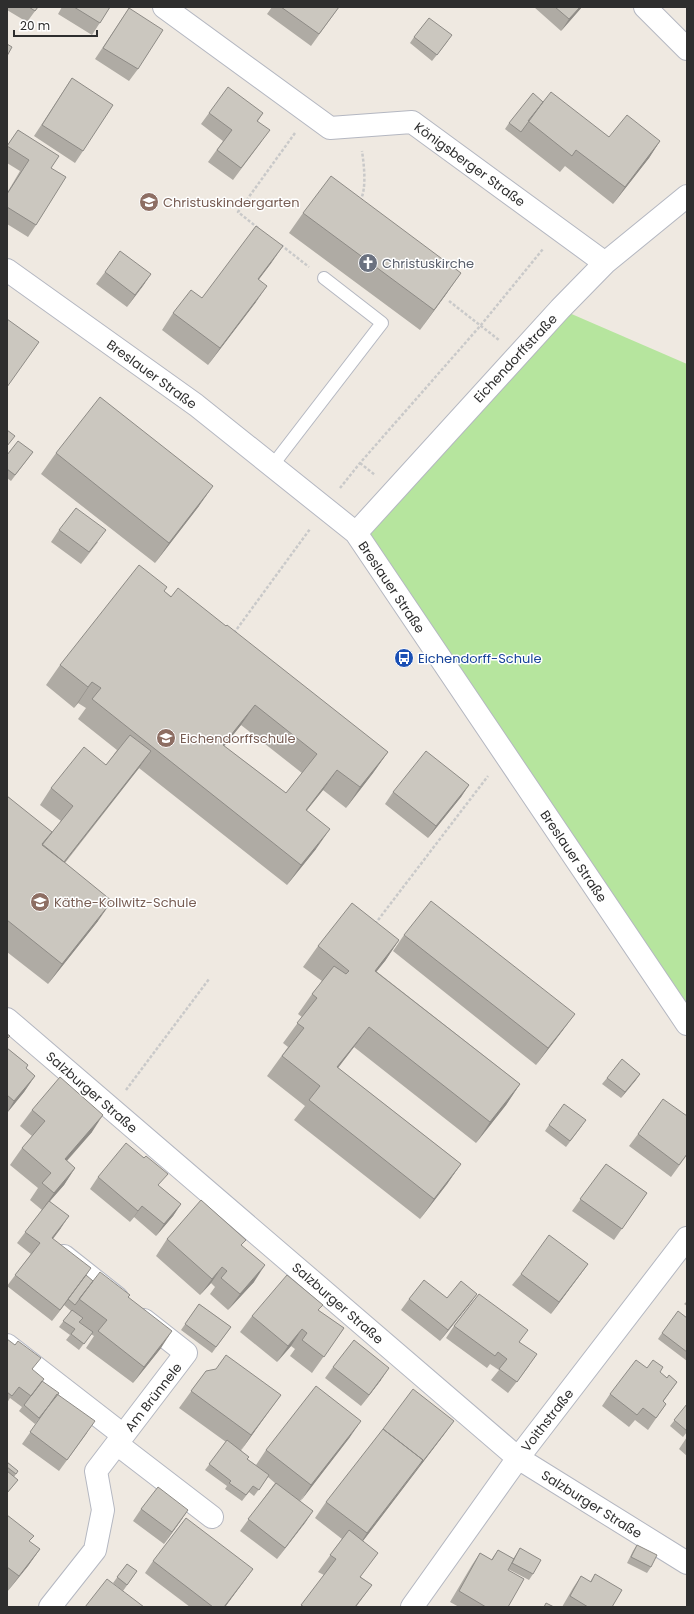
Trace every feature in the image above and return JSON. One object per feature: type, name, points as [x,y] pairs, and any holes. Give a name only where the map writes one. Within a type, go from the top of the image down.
[{"type":"street","name":"Königsberger Straße","points":[[164,7],[330,128],[412,122],[605,263]]},
{"type":"street","points":[[645,7],[687,49]]},
{"type":"street","name":"Eichendorffstraße","points":[[356,533],[519,354],[605,263],[687,196]]},
{"type":"street","name":"Breslauer Straße","points":[[7,270],[196,405],[356,533],[687,1024]]},
{"type":"street","name":"Salzburger Straße","points":[[7,1019],[518,1458],[687,1563]]},
{"type":"street","name":"Voithstraße","points":[[412,1607],[518,1458],[687,1238]]},
{"type":"street","name":"Am Brünnele","points":[[50,1607],[95,1550],[103,1510],[96,1471],[186,1353],[60,1253]]},
{"type":"street","name":"Am Brünnele","points":[[7,1345],[212,1517]]},
{"type":"lane","points":[[272,466],[382,323],[324,278]]},
{"type":"path","points":[[263,231],[238,212],[310,113]]},
{"type":"path","points":[[359,126],[364,167],[364,196],[360,202]]},
{"type":"path","points":[[230,638],[360,463],[481,326],[559,229]]},
{"type":"path","points":[[275,240],[324,278]]},
{"type":"path","points":[[449,301],[519,354]]},
{"type":"path","points":[[372,928],[505,754]]},
{"type":"path","points":[[112,1109],[209,979]]},
{"type":"green space","points":[[560,309],[687,364],[687,1024],[356,533]]},
{"type":"building","points":[[29,7],[38,7],[35,11]]},
{"type":"building","points":[[74,7],[110,7],[100,23]]},
{"type":"building","points":[[281,7],[339,7],[319,34]]},
{"type":"building","points":[[555,7],[580,7],[569,19]]},
{"type":"building","points":[[129,8],[163,30],[138,69],[103,48]]},
{"type":"building","points":[[429,18],[452,35],[437,55],[414,37]]},
{"type":"building","points":[[7,44],[12,47],[7,56]]},
{"type":"building","points":[[72,78],[113,105],[83,151],[42,125]]},
{"type":"building","points":[[228,87],[263,113],[257,121],[270,130],[241,168],[217,150],[232,130],[209,113]]},
{"type":"building","points":[[551,92],[609,137],[627,115],[660,141],[625,187],[576,150],[572,156],[528,121]]},
{"type":"building","points":[[533,93],[543,102],[521,132],[509,123]]},
{"type":"building","points":[[18,130],[59,156],[51,168],[66,177],[36,225],[7,207],[7,194],[29,160],[7,146]]},
{"type":"building","points":[[331,176],[461,273],[434,310],[303,213]]},
{"type":"building","points":[[256,226],[283,246],[258,279],[267,286],[220,348],[173,313],[191,290],[202,298]]},
{"type":"building","points":[[120,251],[151,274],[135,295],[105,272]]},
{"type":"building","points":[[7,319],[39,342],[7,387]]},
{"type":"building","points":[[100,397],[213,486],[169,543],[56,453]]},
{"type":"building","points":[[7,430],[15,436],[7,446]]},
{"type":"building","points":[[18,441],[33,452],[15,475],[7,469],[7,455]]},
{"type":"building","points":[[76,508],[106,530],[89,552],[59,530]]},
{"type":"building","name":"Eichendorffschule","points":[[139,565],[167,587],[164,591],[171,597],[178,588],[388,752],[360,787],[337,770],[306,810],[330,829],[301,865],[92,699],[101,688],[92,682],[88,687],[60,665]],"holes":[[[255,705],[317,754],[286,793],[223,745]]]},
{"type":"building","points":[[130,735],[151,751],[64,862],[42,845],[73,806],[51,788],[84,747],[106,765]]},
{"type":"building","points":[[426,751],[469,785],[436,826],[393,792]]},
{"type":"building","name":"Käthe-Kollwitz-Schule","points":[[7,796],[52,832],[42,844],[112,901],[62,964],[7,920]]},
{"type":"building","points":[[431,901],[575,1014],[548,1048],[404,935]]},
{"type":"building","points":[[352,903],[399,940],[375,971],[520,1084],[490,1122],[369,1027],[337,1067],[461,1164],[434,1199],[309,1100],[320,1086],[282,1056],[304,1028],[297,1023],[317,998],[312,994],[334,966],[346,974],[349,971],[318,946]]},
{"type":"building","points":[[7,1048],[28,1065],[26,1068],[35,1076],[14,1101],[7,1095]]},
{"type":"building","points":[[622,1059],[640,1074],[625,1092],[607,1078]]},
{"type":"building","points":[[60,1077],[103,1115],[65,1159],[75,1168],[54,1193],[42,1183],[51,1173],[22,1148],[45,1121],[32,1110]]},
{"type":"building","points":[[663,1099],[687,1116],[687,1154],[679,1165],[638,1134]]},
{"type":"building","points":[[564,1104],[586,1120],[570,1141],[549,1125]]},
{"type":"building","points":[[126,1143],[144,1158],[146,1156],[168,1174],[158,1185],[181,1204],[164,1224],[142,1206],[138,1211],[98,1177]]},
{"type":"building","points":[[606,1164],[647,1193],[622,1229],[580,1199]]},
{"type":"building","points":[[201,1200],[246,1240],[241,1245],[265,1265],[240,1294],[221,1278],[227,1271],[222,1267],[212,1279],[167,1239]]},
{"type":"building","points":[[49,1201],[69,1216],[52,1238],[91,1268],[60,1310],[15,1275],[40,1243],[25,1232]]},
{"type":"building","points":[[549,1235],[588,1264],[559,1302],[521,1274]]},
{"type":"building","points":[[100,1272],[130,1295],[128,1297],[172,1331],[144,1367],[98,1331],[107,1320],[79,1299]]},
{"type":"building","points":[[86,1275],[93,1281],[75,1305],[68,1299]]},
{"type":"building","points":[[287,1275],[323,1305],[318,1310],[344,1328],[324,1357],[302,1340],[307,1333],[302,1329],[288,1346],[252,1316]]},
{"type":"building","points":[[424,1280],[447,1298],[461,1281],[477,1294],[448,1330],[409,1299]]},
{"type":"building","points":[[479,1294],[528,1330],[519,1342],[537,1354],[517,1382],[499,1369],[507,1359],[498,1352],[495,1356],[454,1326]]},
{"type":"building","points":[[199,1304],[231,1327],[216,1347],[185,1324]]},
{"type":"building","points":[[72,1310],[83,1318],[79,1322],[93,1332],[84,1344],[71,1334],[75,1329],[63,1321]]},
{"type":"building","points":[[678,1311],[687,1318],[687,1352],[662,1333]]},
{"type":"building","points":[[7,1339],[15,1345],[18,1341],[41,1358],[32,1369],[44,1379],[31,1396],[19,1387],[12,1396],[7,1392]]},
{"type":"building","points":[[354,1340],[389,1368],[369,1395],[333,1367]]},
{"type":"building","points":[[226,1355],[281,1395],[251,1435],[191,1391],[206,1371],[216,1369]]},
{"type":"building","points":[[636,1360],[647,1368],[653,1360],[663,1367],[660,1372],[667,1378],[669,1375],[677,1382],[663,1401],[666,1404],[656,1418],[643,1408],[637,1415],[610,1394]]},
{"type":"building","points":[[42,1381],[59,1393],[39,1418],[24,1405]]},
{"type":"building","points":[[316,1386],[361,1421],[311,1485],[266,1450]]},
{"type":"building","points":[[413,1389],[454,1421],[420,1465],[423,1460],[383,1429]]},
{"type":"building","points":[[57,1394],[95,1421],[67,1460],[30,1432]]},
{"type":"building","points":[[687,1404],[687,1431],[674,1420]]},
{"type":"building","points":[[383,1429],[423,1460],[367,1533],[326,1502]]},
{"type":"building","points":[[227,1440],[249,1457],[247,1459],[269,1475],[259,1490],[253,1486],[246,1495],[229,1483],[231,1481],[209,1464]]},
{"type":"building","points":[[7,1462],[18,1471],[16,1474],[7,1467]]},
{"type":"building","points":[[7,1471],[18,1480],[7,1493]]},
{"type":"building","points":[[276,1483],[313,1511],[285,1548],[248,1519]]},
{"type":"building","points":[[158,1487],[188,1510],[172,1532],[141,1509]]},
{"type":"building","points":[[7,1515],[34,1536],[29,1541],[40,1549],[19,1576],[7,1567]]},
{"type":"building","points":[[186,1518],[253,1569],[224,1607],[213,1607],[153,1561]]},
{"type":"building","points":[[349,1530],[378,1553],[360,1577],[372,1585],[355,1607],[304,1607],[301,1605],[336,1559],[330,1555]]},
{"type":"building","points":[[637,1545],[657,1555],[651,1567],[631,1557]]},
{"type":"building","points":[[520,1548],[541,1560],[533,1574],[512,1563]]},
{"type":"building","points":[[498,1550],[514,1559],[508,1570],[524,1579],[508,1607],[486,1607],[459,1591],[480,1553],[492,1560]]},
{"type":"building","points":[[127,1564],[137,1571],[127,1585],[117,1577]]},
{"type":"building","points":[[595,1574],[622,1590],[612,1607],[588,1607],[570,1596],[581,1576],[591,1582]]},
{"type":"building","points":[[107,1579],[144,1607],[85,1607]]},
{"type":"building","points":[[546,1603],[554,1607],[544,1607]]},
{"type":"place","name":"Christuskindergarten","points":[[149,202]]},
{"type":"place","name":"Christuskirche","points":[[368,263]]},
{"type":"place","name":"Eichendorff-Schule","points":[[404,658]]},
{"type":"place","name":"Eichendorffschule","points":[[166,738]]},
{"type":"place","name":"Käthe-Kollwitz-Schule","points":[[40,902]]}]
